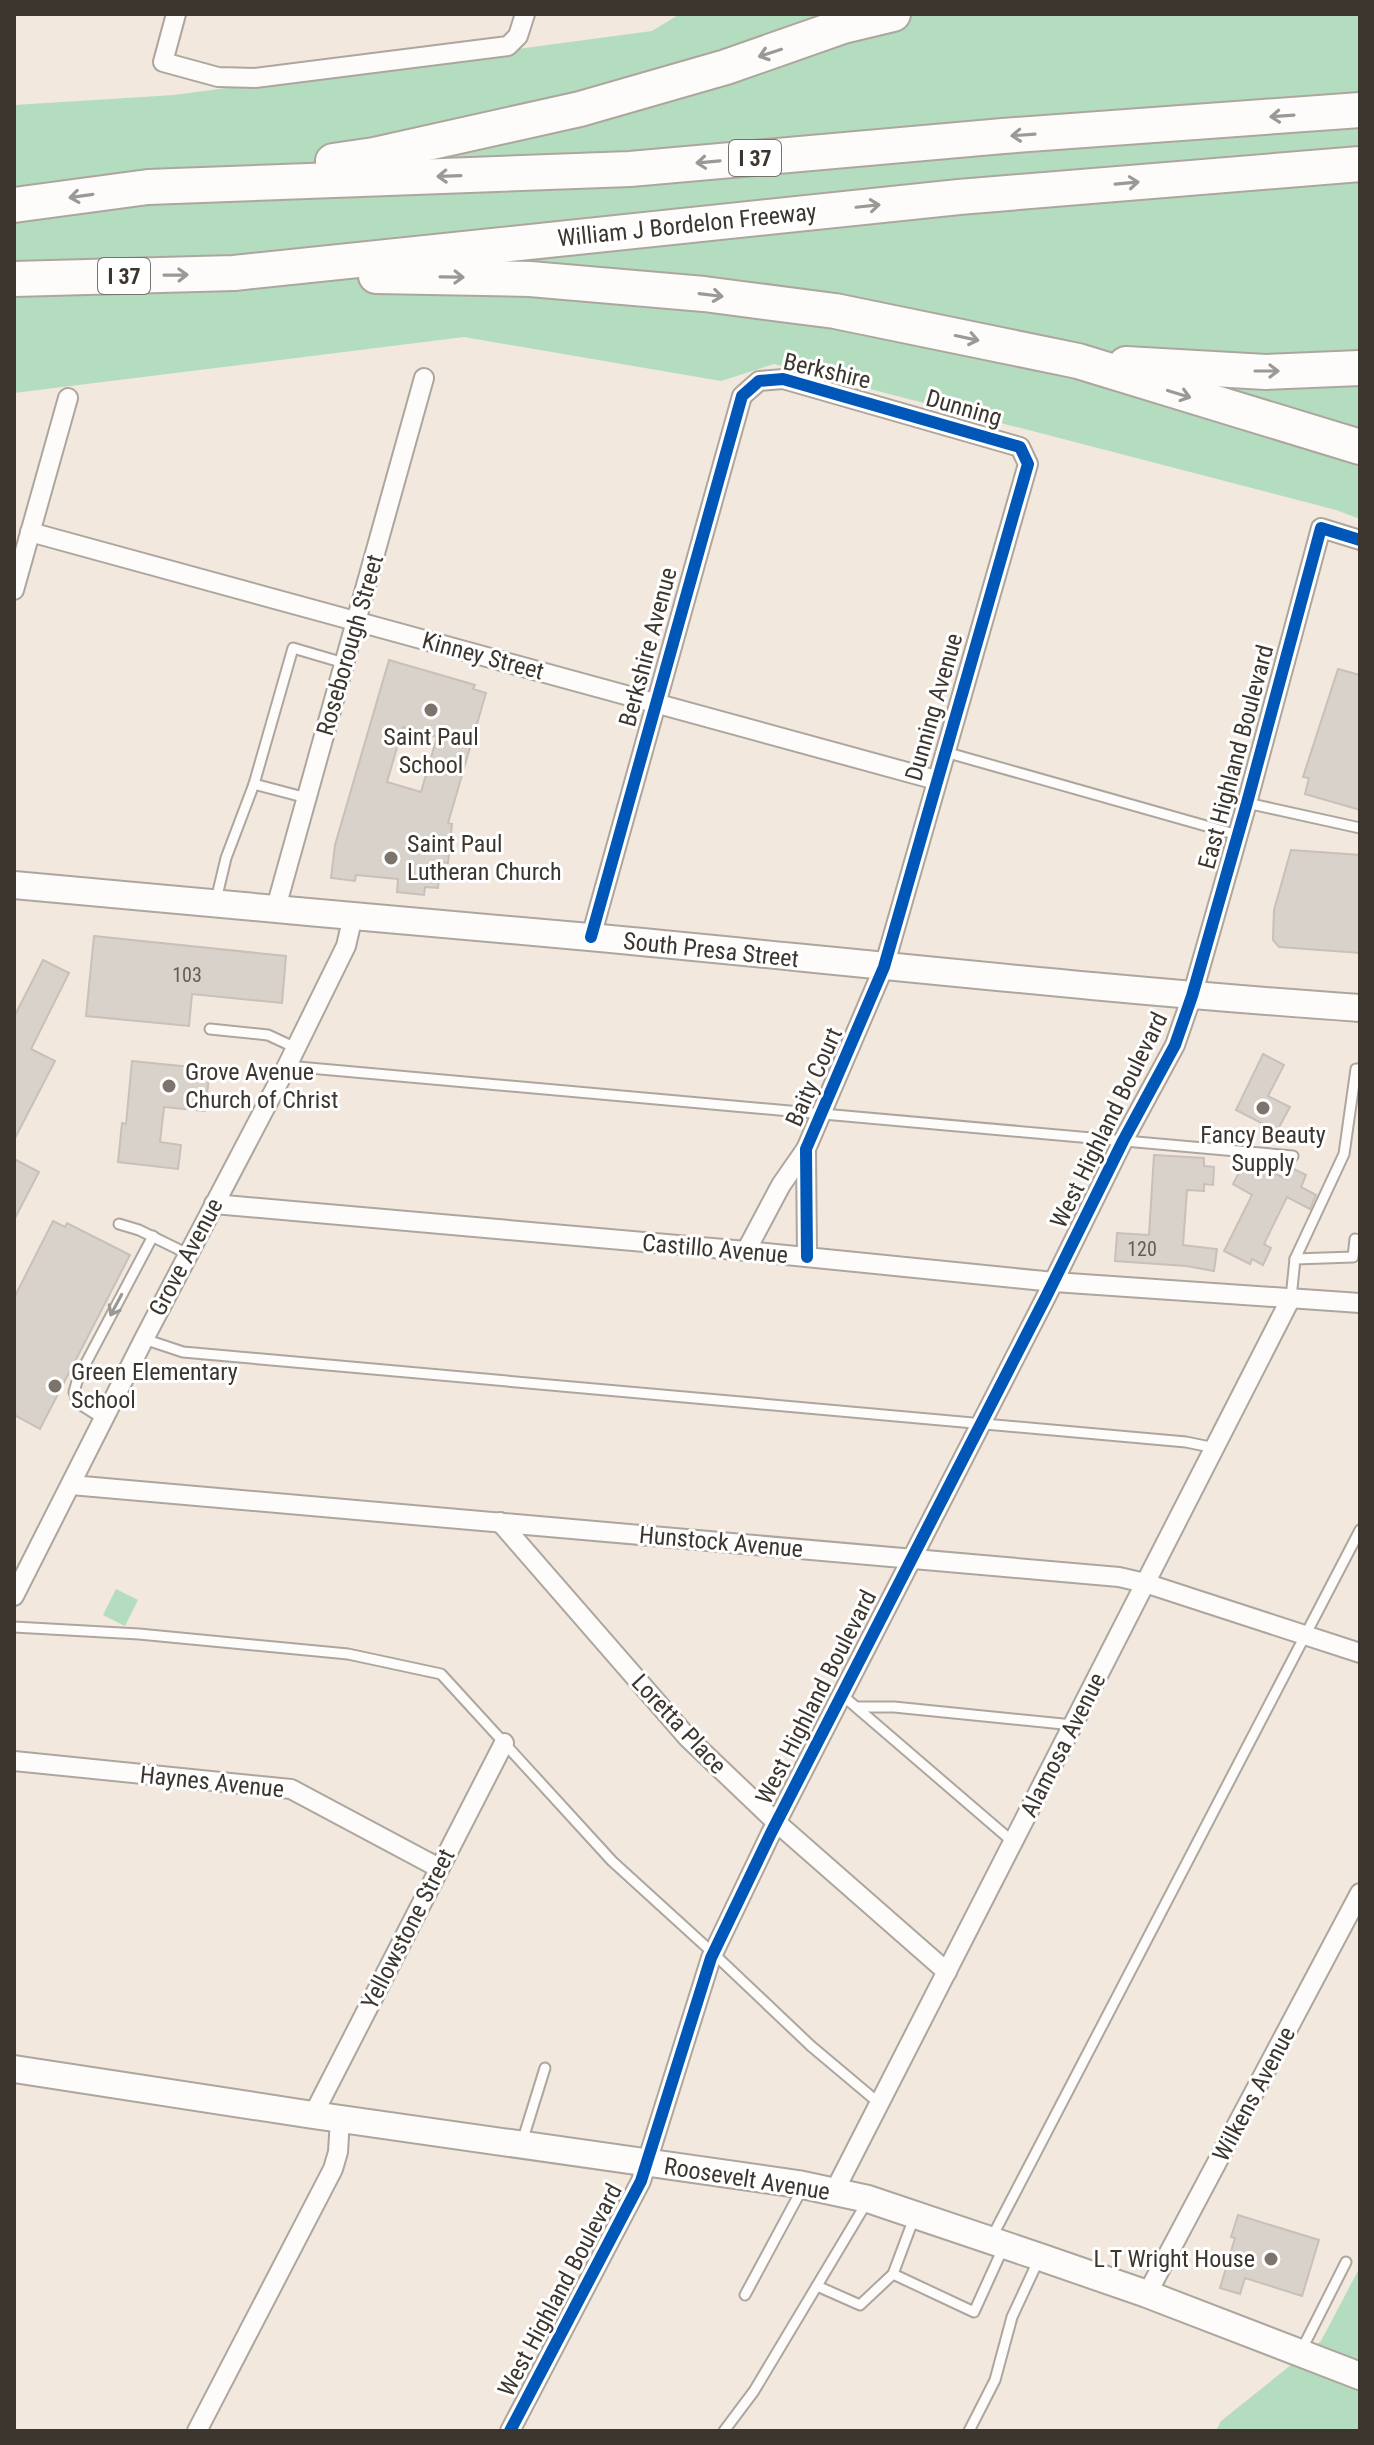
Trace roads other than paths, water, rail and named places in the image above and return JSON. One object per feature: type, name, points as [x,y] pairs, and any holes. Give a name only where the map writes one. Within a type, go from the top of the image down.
[{"type":"highway","points":[[148,187],[374,155],[580,109],[738,63],[852,20],[893,14]]},
{"type":"highway","name":"I 37","points":[[14,205],[148,187],[630,169],[1003,136],[1360,110]]},
{"type":"highway","name":"William J Bordelon Freeway","points":[[14,279],[234,273],[959,197],[1360,164]]},
{"type":"highway","points":[[234,273],[530,279],[704,294],[835,311],[1078,361],[1360,447]]},
{"type":"highway","points":[[1078,361],[1266,372],[1360,368]]},
{"type":"main road","name":"South Presa Street","points":[[14,885],[1192,996],[1360,1008]]},
{"type":"main road","name":"Roosevelt Avenue","points":[[14,2069],[803,2186],[868,2199],[1147,2294],[1360,2376]]},
{"type":"street","points":[[176,14],[163,62],[218,77],[255,78],[508,46],[518,36],[525,14]]},
{"type":"street","name":"Roseborough Street","points":[[275,911],[424,378]]},
{"type":"street","name":"Berkshire","points":[[764,380],[783,379],[880,406]]},
{"type":"street","name":"Berkshire Avenue","points":[[591,937],[736,412],[742,396],[750,387],[764,380]]},
{"type":"street","points":[[14,590],[68,398]]},
{"type":"street","name":"Dunning","points":[[880,406],[1020,447],[1027,460]]},
{"type":"street","name":"Dunning Avenue","points":[[884,967],[1027,460]]},
{"type":"street","name":"East Highland Boulevard","points":[[1192,996],[1321,528],[1360,540]]},
{"type":"street","name":"Kinney Street","points":[[30,532],[936,780]]},
{"type":"street","name":"Grove Avenue","points":[[14,1596],[296,1048],[346,946],[353,916]]},
{"type":"street","name":"Baity Court","points":[[746,1251],[781,1185],[806,1149],[884,967]]},
{"type":"street","name":"West Highland Boulevard","points":[[510,2431],[631,2205],[647,2164],[713,1953],[776,1822],[1054,1282],[1123,1141],[1175,1045],[1192,996]]},
{"type":"street","name":"Baity Court","points":[[806,1149],[807,1257]]},
{"type":"street","name":"Castillo Avenue","points":[[214,1204],[1054,1282],[1360,1303]]},
{"type":"street","name":"Alamosa Avenue","points":[[834,2192],[1291,1298]]},
{"type":"street","name":"Hunstock Avenue","points":[[71,1485],[1119,1577],[1360,1653]]},
{"type":"street","name":"Loretta Place","points":[[500,1522],[688,1738],[776,1822],[947,1972]]},
{"type":"street","name":"Yellowstone Street","points":[[313,2115],[504,1743]]},
{"type":"street","name":"Haynes Avenue","points":[[14,1761],[291,1789],[439,1868]]},
{"type":"street","name":"Wilkens Avenue","points":[[1147,2294],[1360,1893]]},
{"type":"street","points":[[197,2431],[333,2169],[338,2152],[340,2119]]},
{"type":"lane","points":[[215,904],[226,858],[254,784],[293,648],[344,663]]},
{"type":"lane","points":[[944,752],[1238,835]]},
{"type":"lane","points":[[254,784],[307,798]]},
{"type":"lane","points":[[1247,803],[1360,828]]},
{"type":"lane","points":[[210,1029],[268,1035],[296,1048]]},
{"type":"lane","points":[[287,1066],[1293,1156]]},
{"type":"lane","points":[[1291,1298],[1295,1259],[1344,1154],[1356,1069],[1360,1069]]},
{"type":"lane","points":[[119,1224],[153,1236],[188,1254]]},
{"type":"lane","points":[[105,1420],[78,1403],[74,1392],[78,1378],[153,1236]]},
{"type":"lane","points":[[1295,1259],[1353,1257],[1355,1239],[1360,1240]]},
{"type":"lane","points":[[144,1339],[183,1352],[1186,1442],[1215,1448]]},
{"type":"lane","points":[[893,2274],[974,2312],[997,2243],[1360,1530]]},
{"type":"lane","points":[[14,1627],[139,1634],[348,1654],[441,1674],[612,1861],[811,2046],[880,2104]]},
{"type":"lane","points":[[842,1695],[1013,1842]]},
{"type":"lane","points":[[857,1707],[894,1707],[1073,1725]]},
{"type":"lane","points":[[521,2145],[545,2068]]},
{"type":"lane","points":[[745,2295],[803,2186]]},
{"type":"lane","points":[[724,2431],[754,2391],[868,2199]]},
{"type":"lane","points":[[817,2286],[860,2305],[893,2274],[915,2215]]},
{"type":"lane","points":[[969,2431],[995,2380],[1012,2317],[1040,2257]]},
{"type":"lane","points":[[1300,2353],[1346,2262]]},
{"type":"place","name":"Saint Paul School","points":[[431,710]]},
{"type":"place","name":"Saint Paul Lutheran Church","points":[[391,858]]},
{"type":"place","name":"Grove Avenue Church of Christ","points":[[169,1086]]},
{"type":"place","name":"Fancy Beauty Supply","points":[[1263,1108]]},
{"type":"place","name":"Green Elementary School","points":[[55,1386]]},
{"type":"place","name":"L T Wright House","points":[[1271,2259]]}]
